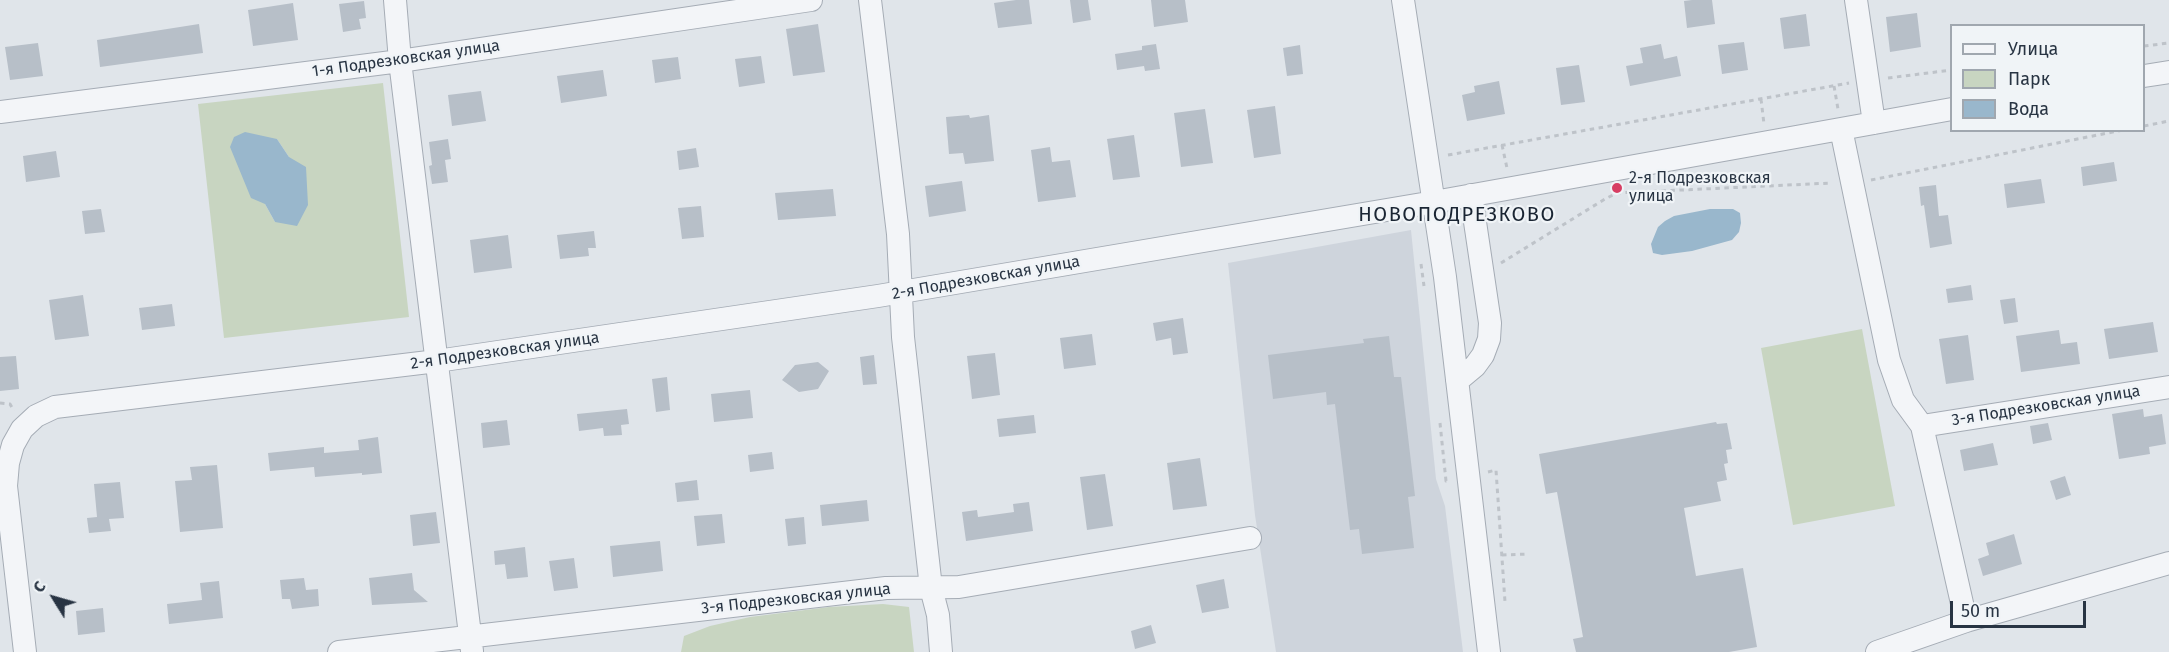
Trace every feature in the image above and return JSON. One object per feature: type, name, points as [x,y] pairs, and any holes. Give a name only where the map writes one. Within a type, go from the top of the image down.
[{"type":"street","points":[[395,0],[400,61],[471,645]]},
{"type":"street","name":"1-я Подрезковская улица","points":[[0,112],[400,61],[811,0]]},
{"type":"street","points":[[870,0],[898,234],[903,336],[931,588],[938,615],[941,652]]},
{"type":"street","points":[[1403,0],[1434,202],[1458,381],[1490,652]]},
{"type":"street","points":[[1856,0],[1874,123]]},
{"type":"street","points":[[2145,76],[2169,72]]},
{"type":"street","name":"2-я Подрезковская улица","points":[[4,464],[22,429],[36,416],[55,407],[437,361],[901,292],[1434,202],[1950,109]]},
{"type":"street","points":[[1841,129],[1889,360],[1903,400],[1922,426],[1966,621]]},
{"type":"street","points":[[1458,381],[1475,366],[1483,355],[1489,339],[1490,323],[1471,195]]},
{"type":"street","name":"3-я Подрезковская улица","points":[[1922,426],[2169,387]]},
{"type":"street","points":[[4,464],[25,652]]},
{"type":"street","name":"3-я Подрезковская улица","points":[[339,652],[471,645],[886,588],[959,587],[1250,538]]},
{"type":"street","points":[[1877,652],[1966,621],[2169,563]]},
{"type":"path","points":[[2145,46],[2169,42]]},
{"type":"path","points":[[1440,156],[1868,80],[1950,70]]},
{"type":"path","points":[[2145,126],[2169,121]]},
{"type":"path","points":[[1497,265],[1617,193],[1852,182],[2113,132]]},
{"type":"path","points":[[1502,145],[1508,178]]},
{"type":"path","points":[[1439,413],[1446,481]]},
{"type":"path","points":[[1502,555],[1528,554]]},
{"type":"shaded area","points":[[1411,230],[1436,479],[1445,506],[1463,652],[1276,652],[1255,515],[1228,263]]},
{"type":"green space","points":[[383,83],[409,317],[224,338],[198,104]],"holes":[[[277,139],[289,157],[275,222],[265,204]]]},
{"type":"green space","points":[[1862,329],[1895,506],[1793,525],[1761,348]]},
{"type":"green space","points":[[883,604],[909,607],[914,652],[681,652],[684,636],[710,626],[750,617],[829,607]]},
{"type":"water","points":[[245,132],[277,139],[289,157],[306,167],[308,205],[297,226],[275,222],[265,204],[251,198],[230,147],[234,137]]},
{"type":"water","points":[[1710,209],[1733,209],[1740,213],[1739,232],[1732,240],[1692,251],[1662,255],[1653,253],[1651,244],[1658,227],[1665,221],[1674,216]]},
{"type":"building","points":[[1029,0],[1032,24],[998,28],[994,3]]},
{"type":"building","points":[[1070,0],[1088,0],[1091,20],[1073,23]]},
{"type":"building","points":[[1151,0],[1185,0],[1188,22],[1154,27]]},
{"type":"building","points":[[1712,0],[1715,24],[1687,28],[1684,1]]},
{"type":"building","points":[[364,1],[366,18],[359,19],[361,29],[343,32],[339,4]]},
{"type":"building","points":[[293,3],[298,40],[253,46],[248,10]]},
{"type":"building","points":[[1917,13],[1921,47],[1890,52],[1886,17]]},
{"type":"building","points":[[1806,14],[1810,46],[1784,49],[1780,18]]},
{"type":"building","points":[[199,24],[203,53],[100,67],[97,40]]},
{"type":"building","points":[[818,24],[825,72],[793,76],[786,29]]},
{"type":"building","points":[[1744,42],[1748,70],[1722,74],[1718,45]]},
{"type":"building","points":[[38,43],[43,76],[10,80],[5,47]]},
{"type":"building","points":[[1156,44],[1160,69],[1145,71],[1144,66],[1117,70],[1115,54],[1142,50],[1142,46]]},
{"type":"building","points":[[1661,44],[1664,59],[1677,56],[1681,76],[1630,86],[1626,66],[1643,63],[1640,48]]},
{"type":"building","points":[[1300,45],[1303,74],[1287,76],[1283,48]]},
{"type":"building","points":[[761,56],[765,83],[739,87],[735,59]]},
{"type":"building","points":[[678,57],[681,79],[655,83],[652,60]]},
{"type":"building","points":[[1579,65],[1585,102],[1561,105],[1556,68]]},
{"type":"building","points":[[603,70],[607,96],[561,103],[557,76]]},
{"type":"building","points":[[1499,81],[1505,114],[1467,121],[1462,95],[1475,92],[1474,86]]},
{"type":"building","points":[[481,91],[486,121],[452,126],[448,95]]},
{"type":"building","points":[[1275,106],[1281,154],[1254,158],[1247,110]]},
{"type":"building","points":[[1205,109],[1213,163],[1181,167],[1174,113]]},
{"type":"building","points":[[969,115],[970,118],[989,115],[994,161],[965,164],[963,153],[949,154],[946,117]]},
{"type":"building","points":[[1134,135],[1140,177],[1113,180],[1107,139]]},
{"type":"building","points":[[448,139],[451,159],[445,160],[448,182],[432,184],[429,142]]},
{"type":"building","points":[[1050,147],[1052,162],[1070,160],[1076,197],[1038,202],[1031,150]]},
{"type":"building","points":[[696,148],[699,167],[679,170],[677,151]]},
{"type":"building","points":[[56,151],[60,177],[26,182],[23,156]]},
{"type":"building","points":[[2114,162],[2117,181],[2083,186],[2081,167]]},
{"type":"building","points":[[2041,179],[2045,203],[2007,208],[2004,184]]},
{"type":"building","points":[[962,181],[966,211],[929,217],[925,186]]},
{"type":"building","points":[[1936,185],[1939,216],[1948,215],[1952,244],[1930,248],[1919,187]]},
{"type":"building","points":[[833,189],[836,216],[778,220],[775,193]]},
{"type":"building","points":[[701,206],[704,237],[682,239],[678,208]]},
{"type":"building","points":[[101,209],[105,232],[85,234],[82,211]]},
{"type":"building","points":[[594,231],[596,248],[588,248],[589,256],[560,259],[557,235]]},
{"type":"building","points":[[508,235],[512,268],[474,273],[470,240]]},
{"type":"building","points":[[1971,285],[1973,300],[1948,303],[1946,289]]},
{"type":"building","points":[[83,295],[89,336],[55,340],[49,300]]},
{"type":"building","points":[[2015,298],[2018,322],[2004,324],[2000,300]]},
{"type":"building","points":[[172,304],[175,326],[142,330],[139,308]]},
{"type":"building","points":[[1183,318],[1188,353],[1173,355],[1171,338],[1156,341],[1153,323]]},
{"type":"building","points":[[2153,322],[2158,352],[2109,359],[2104,329]]},
{"type":"building","points":[[2059,330],[2061,344],[2077,342],[2080,364],[2021,372],[2016,336]]},
{"type":"building","points":[[1092,334],[1096,365],[1064,369],[1060,338]]},
{"type":"building","points":[[1968,335],[1974,380],[1946,384],[1939,339]]},
{"type":"building","points":[[1389,336],[1394,377],[1401,377],[1415,496],[1408,497],[1414,548],[1362,554],[1359,529],[1350,530],[1335,404],[1327,405],[1326,392],[1273,399],[1268,355],[1364,343],[1363,339]]},
{"type":"building","points":[[995,353],[1000,395],[972,399],[967,356]]},
{"type":"building","points":[[874,355],[877,384],[863,385],[860,357]]},
{"type":"building","points":[[16,356],[19,389],[0,391],[0,357]]},
{"type":"building","points":[[818,362],[829,371],[818,389],[799,392],[782,380],[795,365]]},
{"type":"building","points":[[667,377],[670,410],[656,412],[652,379]]},
{"type":"building","points":[[750,390],[753,418],[714,422],[711,394]]},
{"type":"building","points":[[627,409],[629,424],[621,425],[622,435],[604,436],[603,428],[579,431],[577,414]]},
{"type":"building","points":[[2143,409],[2144,417],[2162,414],[2166,444],[2149,447],[2150,454],[2119,459],[2112,414]]},
{"type":"building","points":[[1034,415],[1036,433],[999,437],[997,419]]},
{"type":"building","points":[[507,420],[510,445],[483,448],[481,423]]},
{"type":"building","points":[[1716,422],[1717,424],[1727,423],[1732,449],[1726,450],[1728,463],[1724,464],[1727,480],[1717,482],[1721,501],[1684,508],[1696,576],[1743,568],[1757,647],[1729,652],[1576,652],[1573,639],[1583,637],[1557,492],[1546,494],[1539,454]]},
{"type":"building","points":[[2048,423],[2052,440],[2033,444],[2030,426]]},
{"type":"building","points":[[378,437],[382,473],[315,477],[314,467],[270,471],[268,453],[324,447],[324,453],[359,450],[358,440]]},
{"type":"building","points":[[1993,443],[1998,465],[1964,471],[1960,450]]},
{"type":"building","points":[[772,452],[774,469],[750,472],[748,455]]},
{"type":"building","points":[[1200,458],[1207,506],[1173,510],[1167,463]]},
{"type":"building","points":[[217,465],[223,528],[180,532],[175,481],[192,480],[190,467]]},
{"type":"building","points":[[1105,474],[1113,526],[1087,530],[1080,477]]},
{"type":"building","points":[[2065,476],[2071,495],[2056,500],[2050,481]]},
{"type":"building","points":[[697,480],[699,500],[677,502],[675,483]]},
{"type":"building","points":[[120,482],[124,518],[109,519],[111,531],[89,533],[87,518],[97,517],[94,484]]},
{"type":"building","points":[[867,500],[869,521],[822,526],[820,505]]},
{"type":"building","points":[[1029,502],[1033,531],[966,541],[962,512],[977,510],[978,517],[1014,512],[1013,504]]},
{"type":"building","points":[[436,512],[440,543],[413,546],[410,515]]},
{"type":"building","points":[[722,514],[725,543],[697,546],[694,516]]},
{"type":"building","points":[[804,517],[806,544],[788,546],[785,519]]},
{"type":"building","points":[[2014,534],[2022,564],[1983,576],[1978,559],[1989,555],[1986,543]]},
{"type":"building","points":[[660,541],[663,571],[613,577],[610,546]]},
{"type":"building","points":[[525,547],[528,577],[507,579],[505,564],[495,565],[494,551]]},
{"type":"building","points":[[574,558],[578,588],[554,591],[549,561]]},
{"type":"building","points":[[412,573],[414,590],[428,602],[372,605],[369,578]]},
{"type":"building","points":[[304,578],[306,590],[318,589],[319,606],[292,609],[290,599],[282,599],[280,580]]},
{"type":"building","points":[[1224,579],[1229,608],[1202,613],[1196,585]]},
{"type":"building","points":[[219,581],[223,618],[169,624],[167,604],[202,600],[200,583]]},
{"type":"building","points":[[103,608],[105,632],[78,635],[76,611]]},
{"type":"building","points":[[1151,625],[1156,643],[1135,649],[1131,631]]},
{"type":"place","name":"2-я Подрезковская улица","points":[[1617,188]]},
{"type":"district","name":"НОВОПОДРЕЗКОВО","points":[[1457,215]]}]
